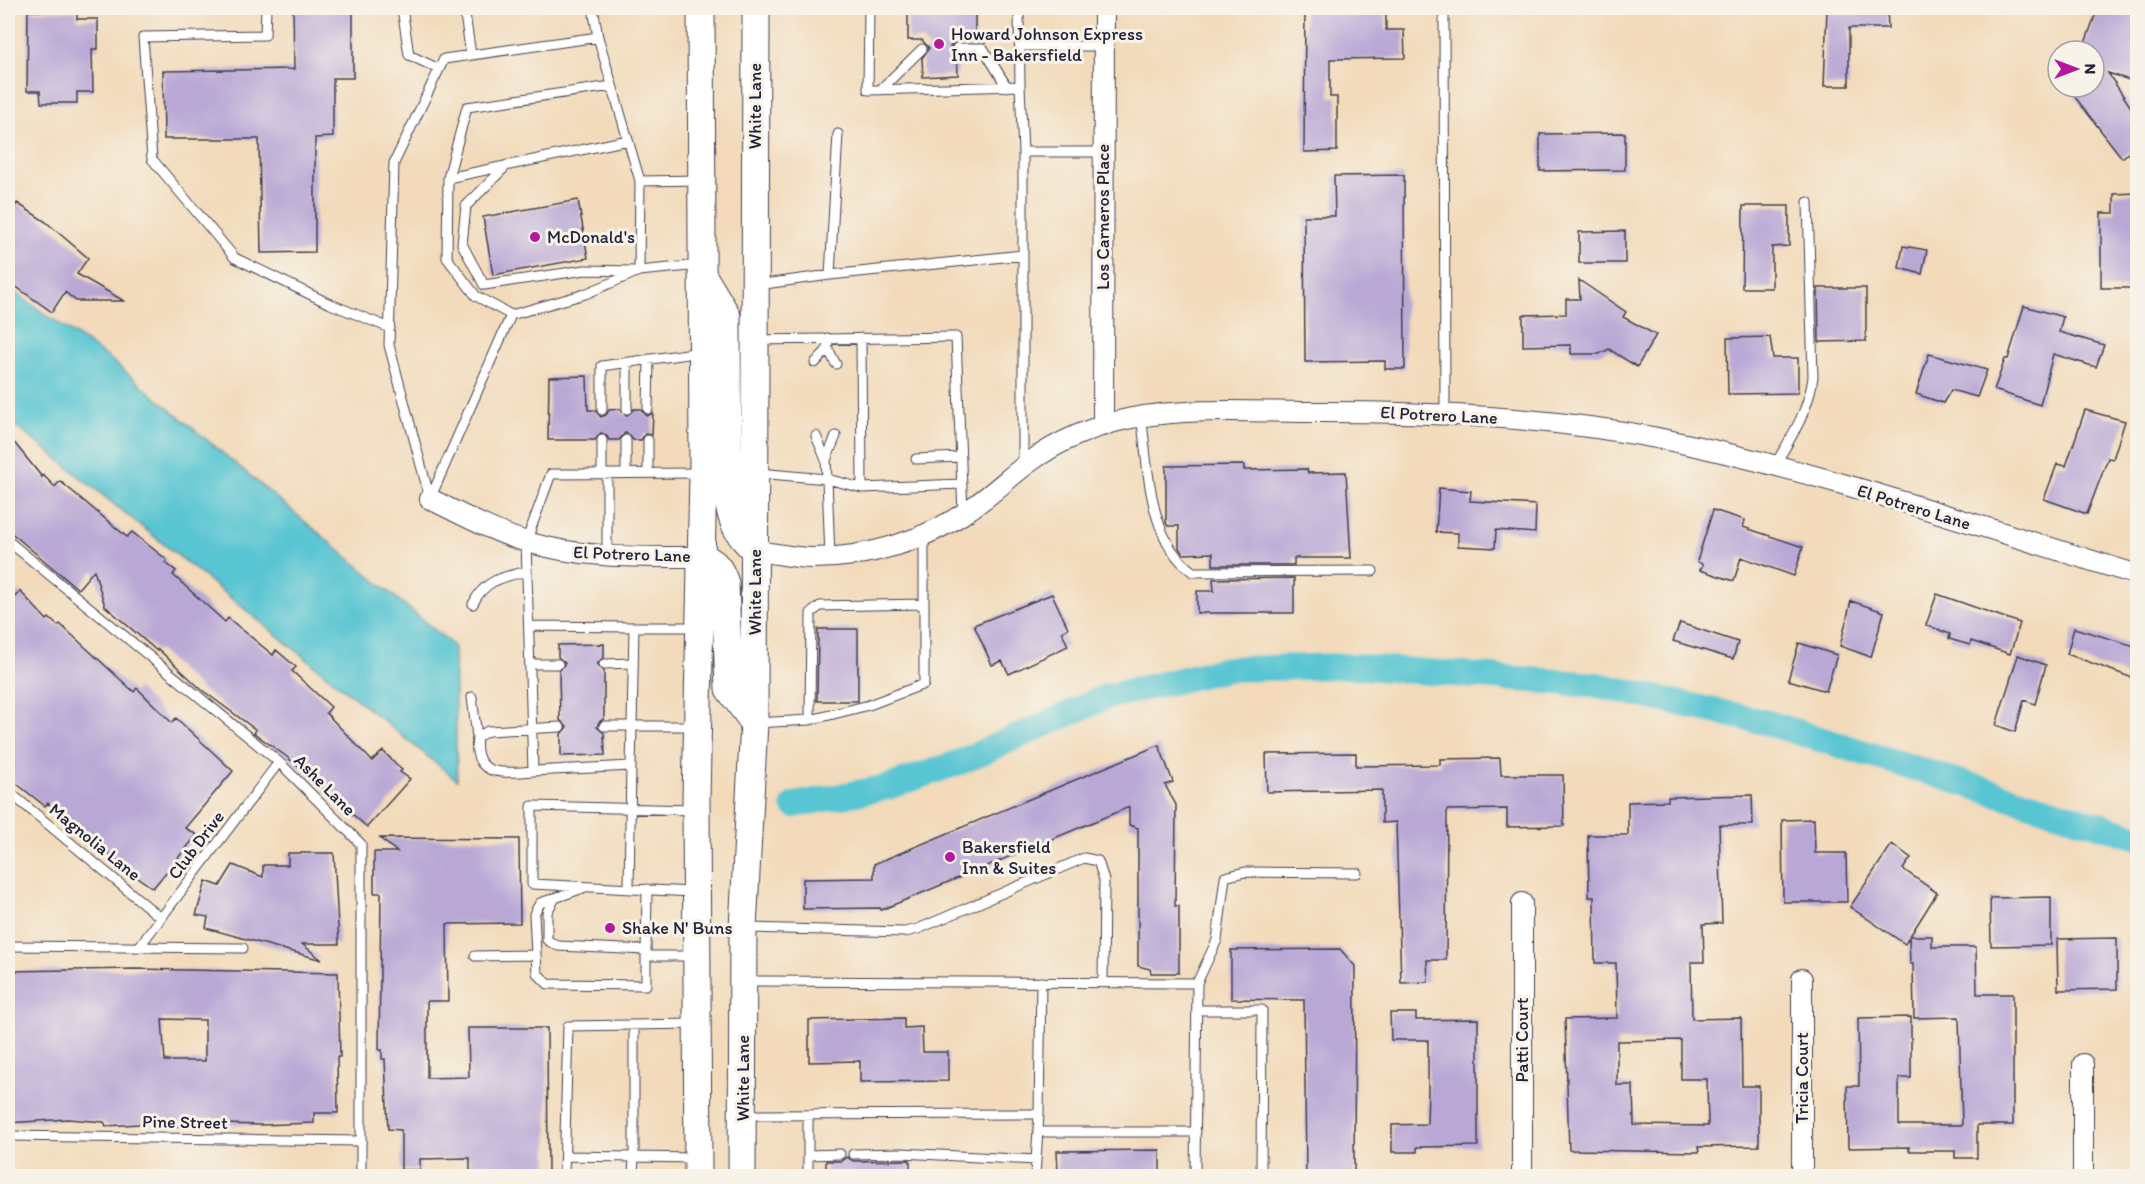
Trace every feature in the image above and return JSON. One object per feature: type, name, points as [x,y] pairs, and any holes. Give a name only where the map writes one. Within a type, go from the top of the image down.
[{"type":"main road","points":[[698,1167],[696,810],[703,473],[702,8]]},
{"type":"main road","name":"White Lane","points":[[742,1176],[743,928],[754,723],[756,8]]},
{"type":"main road","points":[[703,270],[727,316],[728,500],[731,521],[742,539],[756,551]]},
{"type":"main road","points":[[701,557],[711,560],[719,568],[725,583],[729,689],[754,723]]},
{"type":"street","name":"Los Carneros Place","points":[[1103,426],[1104,8]]},
{"type":"street","name":"El Potrero Lane","points":[[756,551],[811,558],[894,546],[924,534],[963,513],[1023,467],[1062,442],[1103,426],[1141,416],[1170,412],[1445,414],[1562,423],[1670,440],[1775,465],[2138,575]]},
{"type":"street","name":"El Potrero Lane","points":[[430,499],[526,542],[554,550],[607,556],[701,557]]},
{"type":"street","name":"Patti Court","points":[[1521,903],[1521,1176]]},
{"type":"street","name":"Tricia Court","points":[[1802,979],[1802,1176]]},
{"type":"street","points":[[2083,1064],[2083,1176]]},
{"type":"lane","points":[[8,8],[8,44]]},
{"type":"lane","points":[[266,8],[265,35],[143,37],[152,159],[235,258],[328,303],[390,328]]},
{"type":"lane","points":[[402,8],[409,55],[439,69]]},
{"type":"lane","points":[[464,8],[471,55]]},
{"type":"lane","points":[[593,8],[598,37],[640,181],[639,271]]},
{"type":"lane","points":[[869,8],[868,90],[1020,86]]},
{"type":"lane","points":[[1019,8],[1023,152],[1023,467]]},
{"type":"lane","points":[[1444,8],[1445,414]]},
{"type":"lane","points":[[430,499],[389,345],[394,163],[444,59],[598,37]]},
{"type":"lane","points":[[1020,46],[1104,46]]},
{"type":"lane","points":[[957,48],[983,48],[1007,87]]},
{"type":"lane","points":[[880,90],[922,49]]},
{"type":"lane","points":[[612,86],[467,107],[448,178],[447,258],[476,296],[511,315],[585,294],[639,271]]},
{"type":"lane","points":[[830,275],[838,134]]},
{"type":"lane","points":[[448,178],[628,140]]},
{"type":"lane","points":[[1023,152],[1104,152]]},
{"type":"lane","points":[[507,165],[466,206],[462,244],[484,285],[585,270],[703,270]]},
{"type":"lane","points":[[640,181],[702,180]]},
{"type":"lane","points":[[1775,465],[1800,424],[1810,396],[1813,376],[1808,202]]},
{"type":"lane","points":[[755,285],[1023,255]]},
{"type":"lane","points":[[430,499],[511,315]]},
{"type":"lane","points":[[755,340],[956,337],[963,513]]},
{"type":"lane","points":[[827,338],[828,350],[836,364]]},
{"type":"lane","points":[[861,338],[866,461],[862,488]]},
{"type":"lane","points":[[816,363],[828,350]]},
{"type":"lane","points":[[602,410],[602,366],[703,351]]},
{"type":"lane","points":[[648,409],[649,359]]},
{"type":"lane","points":[[627,362],[627,409]]},
{"type":"lane","points":[[1141,416],[1160,526],[1179,562],[1193,572],[1372,571]]},
{"type":"lane","points":[[816,436],[826,460],[830,557]]},
{"type":"lane","points":[[826,460],[836,436]]},
{"type":"lane","points":[[602,440],[607,556]]},
{"type":"lane","points":[[626,440],[626,473]]},
{"type":"lane","points":[[648,440],[648,473]]},
{"type":"lane","points":[[916,459],[961,457]]},
{"type":"lane","points":[[533,771],[526,542],[551,474],[703,473]]},
{"type":"lane","points":[[756,473],[827,479],[862,488],[962,484]]},
{"type":"lane","points":[[754,723],[810,720],[869,705],[924,684],[924,534]]},
{"type":"lane","name":"Ashe Lane","points":[[8,541],[279,762],[361,844],[361,1176]]},
{"type":"lane","points":[[473,604],[478,592],[492,580],[527,571]]},
{"type":"lane","points":[[810,720],[811,613],[820,606],[924,604]]},
{"type":"lane","points":[[529,626],[700,627]]},
{"type":"lane","points":[[629,888],[634,627]]},
{"type":"lane","points":[[604,664],[632,663]]},
{"type":"lane","points":[[530,664],[558,664]]},
{"type":"lane","points":[[472,697],[477,737],[475,753],[481,764],[491,771],[631,766]]},
{"type":"lane","points":[[604,726],[698,726]]},
{"type":"lane","points":[[477,737],[488,731],[561,727]]},
{"type":"lane","name":"Club Drive","points":[[139,947],[279,762]]},
{"type":"lane","name":"Magnolia Lane","points":[[8,791],[161,918]]},
{"type":"lane","points":[[696,810],[532,806],[532,884],[696,892]]},
{"type":"lane","points":[[743,928],[905,932],[918,929],[1084,858],[1092,858],[1102,867],[1104,880],[1103,983]]},
{"type":"lane","points":[[1195,1176],[1197,983],[1216,940],[1225,877],[1245,872],[1357,873]]},
{"type":"lane","points":[[589,886],[540,903],[534,914],[537,973],[548,984],[646,985],[647,889]]},
{"type":"lane","points":[[555,898],[547,912],[547,940],[558,946],[696,956]]},
{"type":"lane","points":[[8,946],[243,948]]},
{"type":"lane","points":[[475,956],[535,955]]},
{"type":"lane","points":[[743,981],[1197,983]]},
{"type":"lane","points":[[1035,1176],[1040,1132],[1041,982]]},
{"type":"lane","points":[[1197,1010],[1262,1010],[1261,1176]]},
{"type":"lane","points":[[633,1176],[634,1024]]},
{"type":"lane","points":[[566,1175],[568,1026],[697,1024]]},
{"type":"lane","points":[[742,1115],[1039,1114]]},
{"type":"lane","points":[[808,1116],[808,1176]]},
{"type":"lane","points":[[1040,1132],[1196,1132]]},
{"type":"lane","name":"Pine Street","points":[[8,1136],[362,1141]]},
{"type":"lane","points":[[854,1154],[901,1153],[1036,1160]]},
{"type":"lane","points":[[808,1155],[840,1154]]},
{"type":"lane","points":[[566,1156],[633,1157],[698,1167]]},
{"type":"water","points":[[8,288],[110,359],[454,646],[457,780],[8,421]]},
{"type":"building","points":[[293,8],[353,8],[353,78],[333,78],[333,137],[315,138],[315,252],[261,253],[259,139],[164,139],[163,71],[294,69]]},
{"type":"building","name":"Howard Johnson Express Inn - Bakersfield","points":[[908,8],[975,8],[975,40],[956,40],[950,47],[957,55],[958,75],[923,77],[922,58],[929,48],[922,40],[908,40]]},
{"type":"building","points":[[1305,8],[1386,8],[1386,30],[1404,30],[1405,58],[1330,59],[1330,97],[1337,97],[1337,151],[1304,152]]},
{"type":"building","points":[[1827,8],[1887,8],[1888,28],[1849,28],[1849,86],[1824,86]]},
{"type":"building","points":[[2098,8],[2121,8],[2138,13],[2138,83],[2108,73],[2138,118],[2138,145],[2122,158],[2077,99],[2106,99],[2106,39],[2086,39]]},
{"type":"building","points":[[28,11],[77,11],[77,19],[98,19],[98,49],[92,49],[93,92],[77,92],[77,103],[41,103],[40,91],[27,91]]},
{"type":"building","points":[[1625,133],[1625,170],[1540,171],[1540,134]]},
{"type":"building","points":[[1404,175],[1405,369],[1385,369],[1385,361],[1305,362],[1304,216],[1335,216],[1334,176]]},
{"type":"building","points":[[2138,193],[2138,288],[2101,288],[2101,213],[2114,213],[2114,194]]},
{"type":"building","name":"McDonald's","points":[[578,200],[588,258],[493,275],[483,217]]},
{"type":"building","points":[[17,203],[46,222],[88,258],[77,274],[124,301],[76,301],[65,292],[52,312],[8,281],[8,218]]},
{"type":"building","points":[[1743,206],[1789,206],[1789,246],[1772,247],[1772,288],[1742,288]]},
{"type":"building","points":[[1625,231],[1625,263],[1579,263],[1579,232]]},
{"type":"building","points":[[1903,246],[1927,250],[1922,274],[1899,268]]},
{"type":"building","points":[[1579,280],[1626,312],[1623,317],[1656,335],[1637,367],[1609,349],[1599,354],[1571,354],[1571,345],[1523,346],[1523,315],[1566,314],[1566,299],[1580,299]]},
{"type":"building","points":[[1818,288],[1866,288],[1866,341],[1819,342]]},
{"type":"building","points":[[2024,306],[2063,317],[2059,332],[2104,345],[2096,367],[2053,354],[2040,405],[1994,390],[2005,359],[2008,359]]},
{"type":"building","points":[[1770,337],[1773,358],[1798,358],[1798,393],[1728,394],[1727,338]]},
{"type":"building","points":[[1929,354],[1987,370],[1977,397],[1951,390],[1943,403],[1916,394]]},
{"type":"building","points":[[587,376],[588,410],[595,410],[601,417],[609,410],[620,409],[626,416],[634,409],[641,409],[647,416],[653,413],[652,435],[645,434],[641,440],[633,440],[625,433],[619,440],[609,440],[601,433],[595,440],[548,440],[549,377]]},
{"type":"building","points":[[2085,410],[2125,421],[2113,459],[2108,458],[2087,514],[2044,499],[2057,464],[2066,466]]},
{"type":"building","points":[[8,435],[42,477],[43,475],[55,487],[60,481],[127,537],[132,532],[167,560],[166,563],[176,571],[173,575],[225,622],[228,618],[273,655],[276,650],[296,667],[292,671],[331,707],[326,713],[372,761],[383,751],[402,770],[400,772],[410,779],[367,827],[287,757],[254,733],[256,730],[202,690],[158,649],[157,651],[105,606],[94,570],[78,589],[8,530]]},
{"type":"building","points":[[1244,465],[1244,470],[1307,469],[1308,473],[1346,472],[1351,558],[1294,558],[1294,565],[1213,565],[1213,553],[1183,554],[1179,548],[1179,526],[1168,526],[1166,523],[1166,466]]},
{"type":"building","points":[[1439,488],[1471,491],[1470,501],[1536,505],[1535,533],[1496,530],[1495,548],[1458,546],[1458,533],[1436,532]]},
{"type":"building","points":[[1713,510],[1745,520],[1743,527],[1803,547],[1794,576],[1741,557],[1734,581],[1700,570],[1703,565],[1697,561]]},
{"type":"building","points":[[1294,578],[1294,613],[1197,613],[1197,591],[1214,591],[1213,579]]},
{"type":"building","points":[[20,591],[47,620],[49,618],[58,626],[60,624],[134,692],[137,688],[172,723],[176,718],[233,771],[185,828],[197,835],[153,888],[121,866],[121,863],[96,843],[94,846],[48,803],[45,806],[8,777],[8,605]]},
{"type":"building","points":[[1052,594],[1068,628],[1062,632],[1068,646],[1009,674],[1002,661],[992,665],[974,625]]},
{"type":"building","points":[[1937,594],[2020,623],[2010,654],[1971,641],[1970,645],[1949,639],[1950,634],[1926,625]]},
{"type":"building","points":[[1851,601],[1884,612],[1871,657],[1840,646]]},
{"type":"building","points":[[1680,623],[1738,642],[1733,659],[1673,641]]},
{"type":"building","points":[[2074,628],[2138,647],[2138,680],[2067,654]]},
{"type":"building","points":[[818,629],[858,629],[858,701],[817,701]]},
{"type":"building","points":[[1799,643],[1837,655],[1826,691],[1788,680]]},
{"type":"building","points":[[604,644],[604,657],[597,664],[604,671],[604,719],[597,727],[604,733],[605,755],[561,756],[561,734],[567,727],[560,720],[559,671],[565,663],[558,657],[558,645]]},
{"type":"building","points":[[2018,655],[2046,665],[2035,704],[2024,700],[2015,732],[1996,725]]},
{"type":"building","name":"Bakersfield Inn & Suites","points":[[1159,745],[1173,782],[1165,785],[1176,805],[1175,906],[1179,906],[1179,973],[1151,973],[1150,969],[1138,966],[1138,828],[1129,825],[1129,807],[881,910],[880,908],[803,909],[803,879],[874,878],[874,864]]},
{"type":"building","points":[[1356,753],[1356,766],[1440,765],[1440,759],[1500,758],[1501,775],[1563,775],[1564,826],[1507,827],[1507,809],[1447,810],[1446,960],[1427,960],[1428,982],[1401,983],[1396,822],[1382,823],[1382,790],[1267,792],[1266,754]]},
{"type":"building","points":[[1752,795],[1753,825],[1719,825],[1722,923],[1703,924],[1704,962],[1691,962],[1692,1019],[1741,1018],[1742,1086],[1759,1086],[1759,1146],[1698,1147],[1699,1152],[1569,1150],[1565,1019],[1617,1018],[1616,963],[1595,963],[1594,897],[1589,897],[1588,835],[1628,835],[1628,802],[1668,801],[1668,797]],"holes":[[[1681,1040],[1681,1079],[1707,1079],[1708,1126],[1634,1125],[1633,1085],[1617,1085],[1617,1041]]]},
{"type":"building","points":[[1814,819],[1815,853],[1846,853],[1847,902],[1783,902],[1782,820]]},
{"type":"building","points":[[380,838],[519,839],[520,923],[447,924],[448,1001],[427,1001],[427,1078],[469,1077],[468,1028],[547,1028],[548,1176],[470,1176],[470,1158],[420,1159],[420,1170],[401,1170],[401,1130],[388,1129],[385,1059],[382,1059],[382,1050],[379,1050],[381,893],[374,893],[374,852],[397,852]]},
{"type":"building","points":[[1892,844],[1911,858],[1903,869],[1937,893],[1910,936],[1932,936],[1932,947],[1976,947],[1977,994],[2013,994],[2013,1125],[1977,1125],[1977,1158],[1955,1158],[1955,1151],[1909,1151],[1909,1147],[1848,1148],[1847,1086],[1859,1086],[1858,1018],[1911,1017],[1911,1078],[1899,1078],[1899,1125],[1962,1125],[1959,1017],[1914,1018],[1913,964],[1910,964],[1909,937],[1905,944],[1850,907]]},
{"type":"building","points":[[288,853],[334,853],[339,944],[302,944],[322,960],[206,928],[208,917],[196,915],[206,881],[220,886],[233,865],[263,877],[263,865],[288,865]]},
{"type":"building","points":[[2051,897],[2051,945],[1991,946],[1990,898]]},
{"type":"building","points":[[2117,938],[2117,989],[2058,990],[2057,939]]},
{"type":"building","points":[[1340,949],[1355,966],[1354,1176],[1306,1176],[1304,1000],[1231,999],[1231,950]]},
{"type":"building","points":[[136,969],[338,973],[340,1057],[337,1057],[338,1113],[314,1113],[314,1123],[260,1125],[184,1123],[182,1126],[159,1127],[156,1123],[106,1126],[104,1122],[68,1119],[8,1123],[8,971]],"holes":[[[162,1019],[205,1020],[205,1061],[165,1061]]]},
{"type":"building","points":[[1390,1013],[1416,1013],[1416,1020],[1478,1019],[1478,1146],[1417,1147],[1417,1152],[1392,1152],[1392,1125],[1427,1124],[1428,1040],[1391,1040]]},
{"type":"building","points":[[904,1018],[904,1028],[922,1027],[923,1052],[948,1052],[948,1081],[860,1082],[860,1061],[809,1062],[809,1020]]},
{"type":"building","points":[[1160,1150],[1160,1176],[1058,1176],[1057,1151]]},
{"type":"building","points":[[847,1157],[853,1161],[910,1160],[910,1176],[826,1176],[826,1161],[841,1161]]},
{"type":"waterway","points":[[794,805],[888,787],[960,762],[1106,697],[1227,669],[1349,666],[1597,685],[1764,722],[2138,837]]},
{"type":"place","name":"Howard Johnson Express Inn - Bakersfield","points":[[939,44]]},
{"type":"place","name":"McDonald's","points":[[535,237]]},
{"type":"place","name":"Bakersfield Inn & Suites","points":[[950,857]]},
{"type":"place","name":"Shake N' Buns","points":[[610,928]]}]
